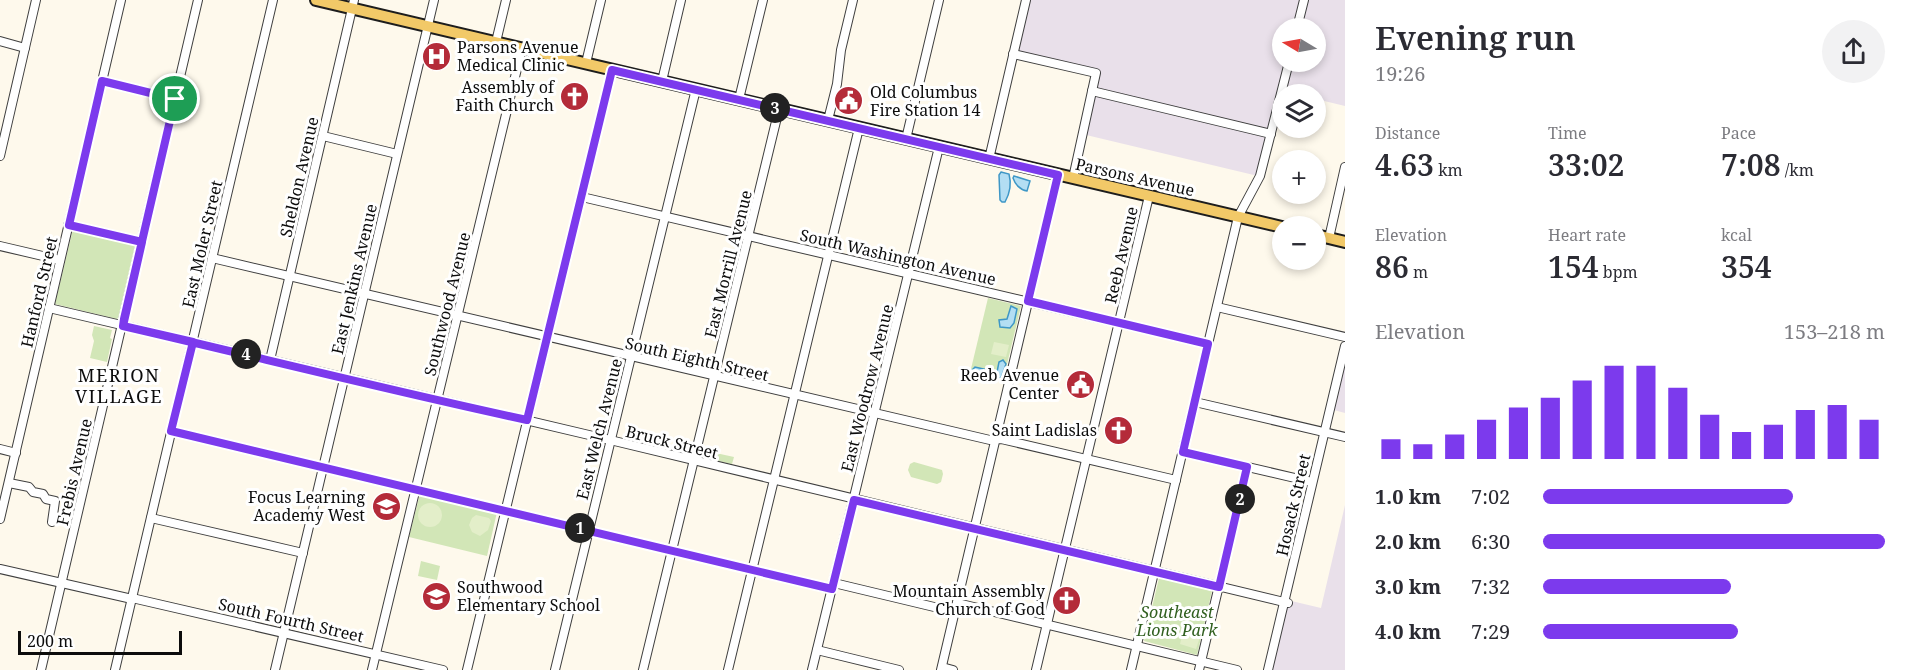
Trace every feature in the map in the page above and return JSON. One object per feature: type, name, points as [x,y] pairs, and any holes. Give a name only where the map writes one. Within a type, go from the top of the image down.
[{"type":"main road","name":"Parsons Avenue","points":[[316,0],[353,4],[427,26],[1272,225]]},
{"type":"main road","points":[[1326,237],[1345,242]]},
{"type":"street","points":[[0,156],[36,0]]},
{"type":"street","name":"Hanford Street","points":[[0,519],[121,0]]},
{"type":"street","name":"Frebis Avenue","points":[[41,670],[198,0]]},
{"type":"street","name":"East Moler Street","points":[[115,670],[273,0]]},
{"type":"street","name":"East Jenkins Avenue","points":[[275,670],[434,0]]},
{"type":"street","points":[[496,42],[506,0]]},
{"type":"street","points":[[586,63],[601,0]]},
{"type":"street","points":[[662,81],[681,0]]},
{"type":"street","points":[[739,99],[763,0]]},
{"type":"street","points":[[828,120],[853,0]]},
{"type":"street","points":[[906,139],[939,0]]},
{"type":"street","points":[[989,159],[1026,0]]},
{"type":"street","points":[[1300,18],[1304,0]]},
{"type":"street","name":"Sheldon Avenue","points":[[270,360],[353,4]]},
{"type":"street","points":[[0,41],[26,48]]},
{"type":"street","name":"Southwood Avenue","points":[[372,670],[522,48]]},
{"type":"street","points":[[1013,54],[1096,73],[1073,178]]},
{"type":"street","points":[[467,670],[612,70]]},
{"type":"street","points":[[1131,670],[1238,217],[1259,180],[1286,72]]},
{"type":"street","points":[[102,81],[175,99]]},
{"type":"street","name":"East Welch Avenue","points":[[555,670],[696,89]]},
{"type":"street","points":[[1092,91],[1271,134]]},
{"type":"street","name":"East Morrill Avenue","points":[[643,670],[779,109]]},
{"type":"street","points":[[728,670],[859,128]]},
{"type":"street","points":[[322,136],[398,154]]},
{"type":"street","name":"East Woodrow Avenue","points":[[812,670],[939,147]]},
{"type":"street","points":[[1329,238],[1343,184],[1345,166]]},
{"type":"street","points":[[953,670],[941,669],[1058,175]]},
{"type":"street","name":"South Washington Avenue","points":[[583,194],[748,236],[1208,344]]},
{"type":"street","name":"Reeb Avenue","points":[[1036,670],[1149,196]]},
{"type":"street","points":[[69,225],[142,242]]},
{"type":"street","points":[[0,246],[60,260]]},
{"type":"street","name":"South Eighth Street","points":[[212,258],[794,396],[990,440],[1001,439],[1176,480]]},
{"type":"street","points":[[1217,307],[1345,338]]},
{"type":"street","name":"Bruck Street","points":[[49,308],[527,420],[1286,603]]},
{"type":"street","name":"Hosack Street","points":[[1268,670],[1286,603],[1345,346]]},
{"type":"street","points":[[1195,402],[1345,437]]},
{"type":"street","points":[[171,431],[752,569],[955,612]]},
{"type":"street","points":[[0,449],[16,453]]},
{"type":"street","points":[[1183,452],[1312,482]]},
{"type":"street","points":[[1200,666],[1247,467]]},
{"type":"street","points":[[9,483],[29,487],[33,492],[43,494],[46,499],[55,501],[51,522]]},
{"type":"street","points":[[151,518],[303,553]]},
{"type":"street","name":"South Fourth Street","points":[[0,569],[443,670]]},
{"type":"street","points":[[957,603],[1137,646],[1200,666],[1237,670]]},
{"type":"street","points":[[817,650],[899,670]]},
{"type":"shaded area","points":[[1026,0],[1345,0],[1345,106],[1326,101],[1326,84],[1272,84],[1272,128],[1258,176],[1082,134],[1096,74],[1013,55]]},
{"type":"shaded area","points":[[1345,341],[1345,413],[1330,409]]},
{"type":"shaded area","points":[[1345,505],[1345,670],[1267,670],[1283,599],[1321,608]]},
{"type":"green space","points":[[73,229],[137,246],[120,315],[117,319],[55,304]]},
{"type":"green space","points":[[988,298],[1021,306],[1003,381],[970,373]]},
{"type":"green space","points":[[94,326],[112,330],[107,362],[90,358],[94,341],[92,335]]},
{"type":"green space","points":[[994,342],[1009,345],[1006,357],[991,354]]},
{"type":"green space","points":[[702,450],[734,457],[732,464],[701,457]]},
{"type":"green space","points":[[914,462],[942,470],[941,482],[937,484],[911,477],[908,470],[910,464]]},
{"type":"green space","points":[[420,494],[497,512],[487,556],[409,537]]},
{"type":"green space","points":[[430,503],[435,504],[441,510],[441,520],[435,526],[430,527],[425,526],[419,520],[418,515],[419,510],[425,504]]},
{"type":"green space","points":[[476,515],[489,518],[491,521],[488,530],[480,536],[472,532],[469,525]]},
{"type":"green space","points":[[421,561],[440,566],[437,580],[418,576]]},
{"type":"green space","name":"Southeast Lions Park","points":[[1159,578],[1212,591],[1197,655],[1144,641]]},
{"type":"green space","points":[[1183,632],[1200,637],[1196,649],[1180,644]]},
{"type":"water","points":[[1001,172],[1009,174],[1010,178],[1010,189],[1005,202],[1000,200],[999,175]]},
{"type":"water","points":[[1014,176],[1030,181],[1027,191],[1016,184]]},
{"type":"water","points":[[1011,306],[1017,309],[1014,323],[1010,328],[1000,327],[999,320],[1007,319]]},
{"type":"water","points":[[1003,360],[1006,364],[1001,378],[974,373],[972,370],[975,367],[997,372],[999,362]]},
{"type":"place","name":"Parsons Avenue Medical Clinic","points":[[436,56]]},
{"type":"place","name":"Assembly of Faith Church","points":[[575,96]]},
{"type":"place","name":"Old Columbus Fire Station 14","points":[[849,101]]},
{"type":"place","name":"Reeb Avenue Center","points":[[1080,384]]},
{"type":"place","name":"Saint Ladislas","points":[[1118,430]]},
{"type":"place","name":"Focus Learning Academy West","points":[[386,506]]},
{"type":"place","name":"Southwood Elementary School","points":[[436,596]]},
{"type":"place","name":"Mountain Assembly Church of God","points":[[1066,600]]},
{"type":"district","name":"MERION VILLAGE","points":[[119,385]]},
{"type":"route","points":[[175,99],[102,81],[83,163],[69,225],[142,242],[123,326],[237,352],[527,420],[612,70],[1058,175],[1028,301],[1208,344],[1183,452],[1247,467],[1219,587],[854,500],[832,589],[171,431],[193,342],[123,326],[175,99]]}]
